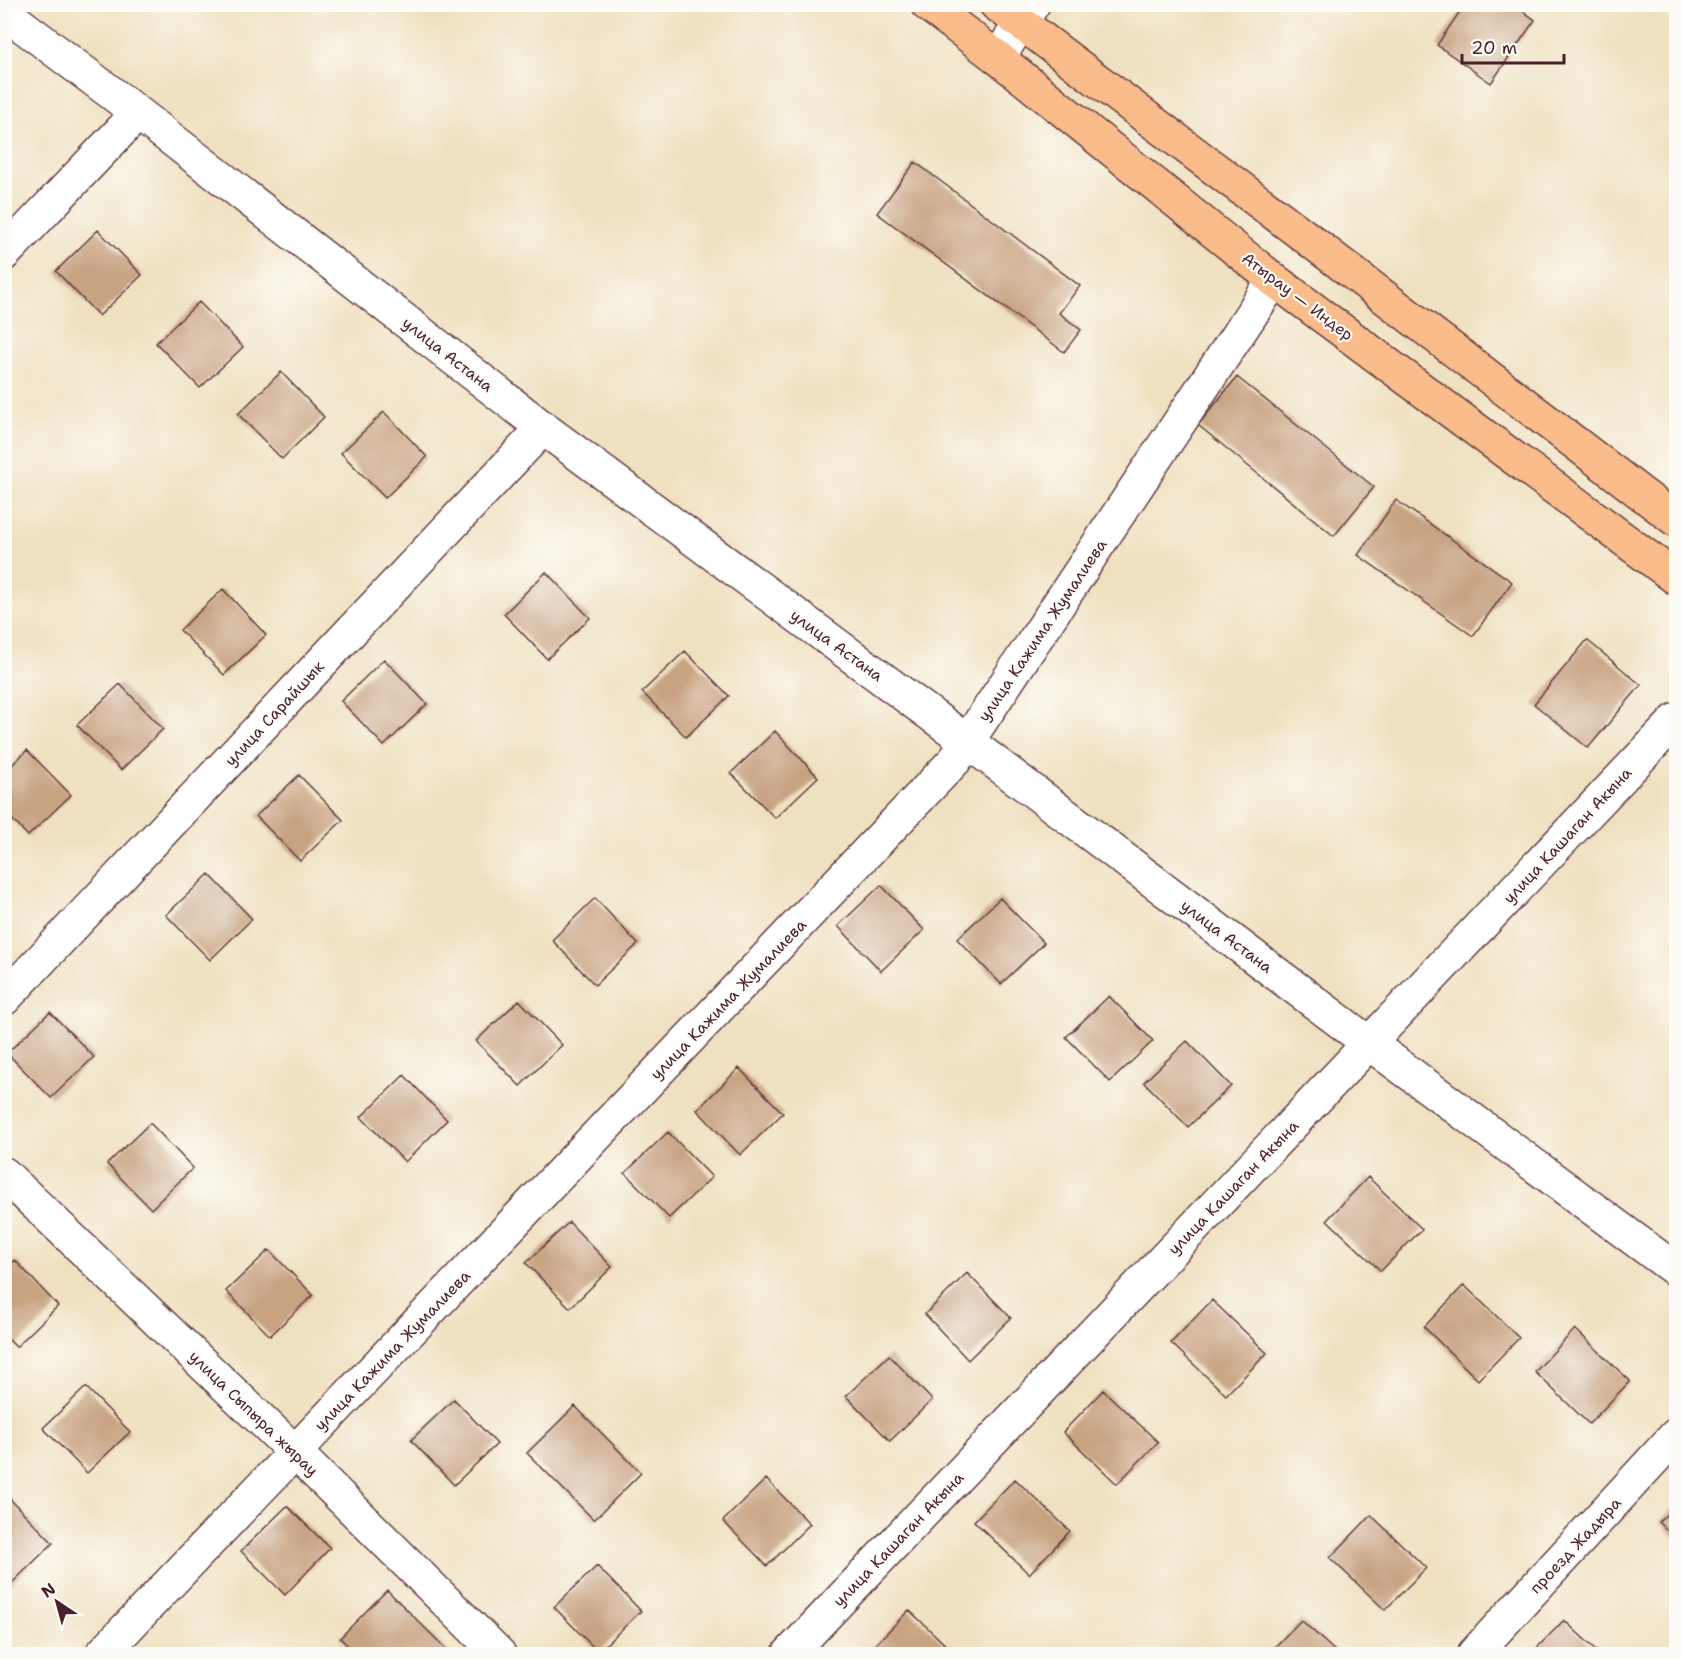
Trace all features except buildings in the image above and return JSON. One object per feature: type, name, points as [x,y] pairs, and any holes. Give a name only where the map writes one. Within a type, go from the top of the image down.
[{"type":"main road","name":"Атырау — Индер","points":[[927,4],[998,58],[1274,280],[1677,578]]},
{"type":"main road","points":[[1017,11],[1317,245],[1677,520]]},
{"type":"street","points":[[998,58],[1017,11]]},
{"type":"street","name":"улица Астана","points":[[4,12],[138,113],[543,428],[1677,1270]]},
{"type":"street","points":[[4,254],[138,113]]},
{"type":"street","name":"улица Кажима Жумалиева","points":[[102,1654],[956,760],[1274,280]]},
{"type":"street","name":"улица Сарайшык","points":[[4,999],[543,428]]},
{"type":"street","name":"улица Кашаган Акына","points":[[789,1654],[1677,720]]},
{"type":"street","name":"улица Сыпыра жырау","points":[[4,1174],[295,1452],[499,1654]]},
{"type":"street","name":"проезд Жадыра","points":[[1474,1654],[1677,1435]]}]
